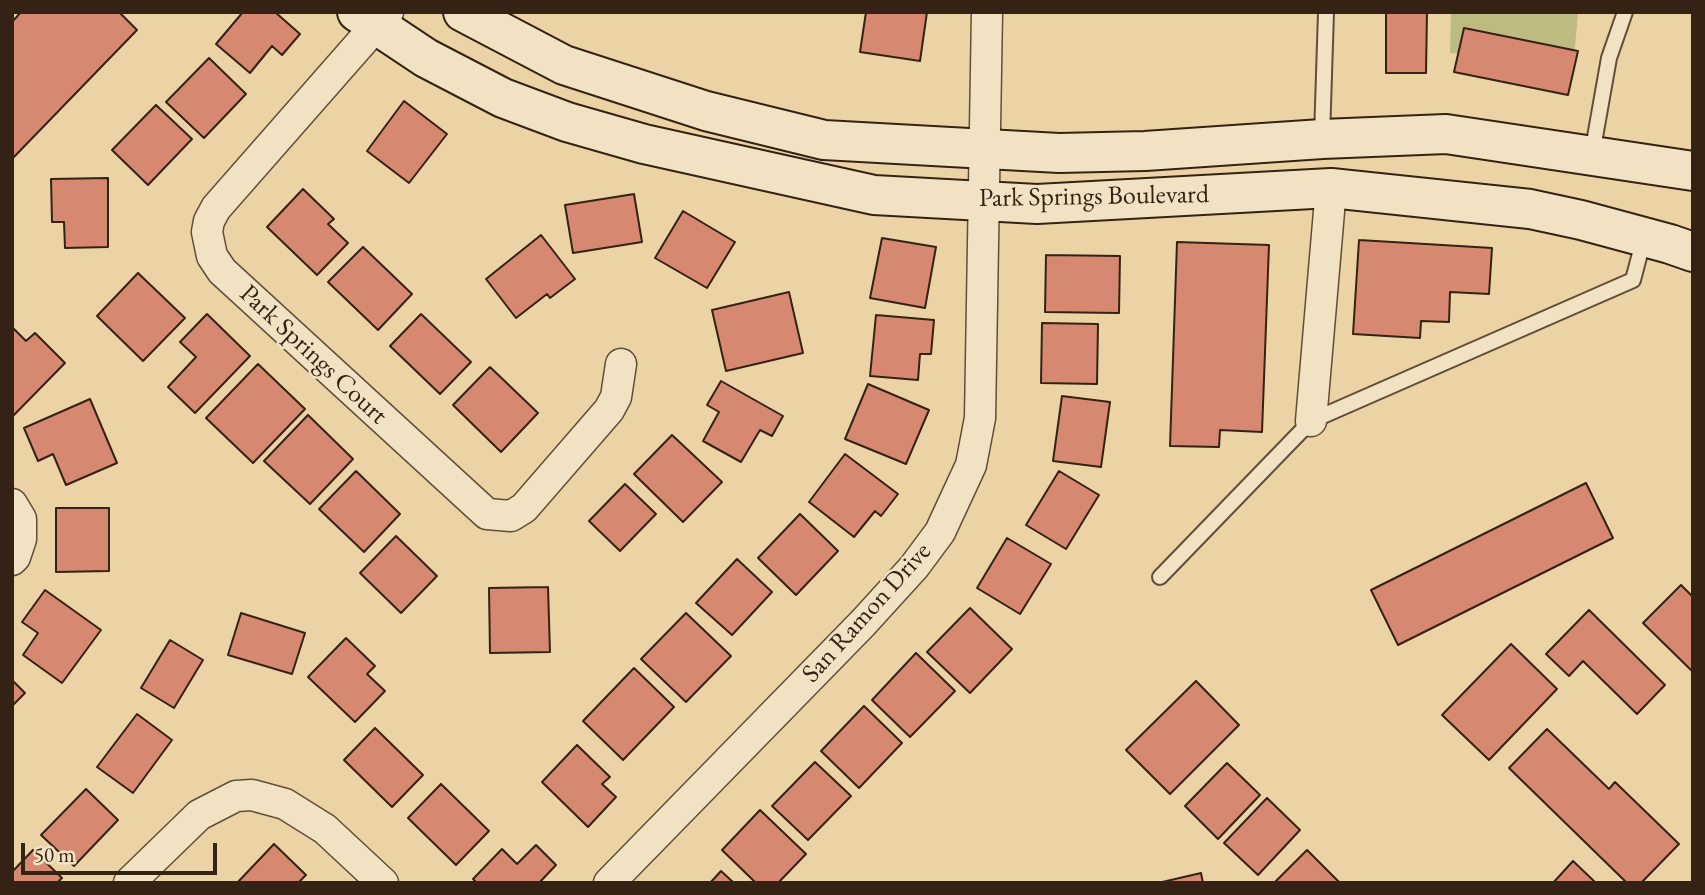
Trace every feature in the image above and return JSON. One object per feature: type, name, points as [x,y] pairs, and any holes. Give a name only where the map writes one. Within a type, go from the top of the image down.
[{"type":"main road","name":"Park Springs Boulevard","points":[[463,12],[564,65],[706,111],[824,140],[1059,153],[1145,152],[1322,139],[1446,134],[1693,171]]},
{"type":"main road","name":"Park Springs Boulevard","points":[[374,17],[426,58],[503,98],[567,122],[644,144],[874,195],[1037,204],[1331,188],[1530,209],[1581,220],[1693,252]]},
{"type":"street","name":"San Ramon Drive","points":[[609,883],[863,623],[914,567],[940,532],[971,466],[980,418],[987,12]]},
{"type":"street","name":"Park Springs Court","points":[[374,17],[216,208],[207,232],[212,256],[222,271],[487,514],[511,516],[524,508],[609,410],[616,397],[621,364]]},
{"type":"street","points":[[1311,421],[1331,188]]},
{"type":"street","points":[[12,504],[21,519],[21,539],[12,560]]},
{"type":"street","points":[[129,883],[199,815],[236,796],[252,795],[285,804],[325,829],[383,883]]},
{"type":"lane","points":[[1322,139],[1326,12]]},
{"type":"lane","points":[[1591,156],[1609,58],[1625,12]]},
{"type":"lane","points":[[1160,577],[1311,421],[1633,280],[1644,237]]},
{"type":"shaded area","points":[[1451,12],[1578,12],[1574,58],[1450,53]]},
{"type":"building","points":[[21,12],[119,12],[137,30],[12,159],[12,22]]},
{"type":"building","points":[[243,12],[275,12],[300,34],[282,55],[272,46],[250,73],[216,44]]},
{"type":"building","points":[[866,12],[927,12],[920,61],[860,52]]},
{"type":"building","points":[[1386,12],[1427,12],[1426,73],[1386,73]]},
{"type":"building","points":[[1464,28],[1578,51],[1568,95],[1454,72]]},
{"type":"building","points":[[209,58],[246,94],[204,138],[166,102]]},
{"type":"building","points":[[404,101],[447,134],[409,183],[367,151]]},
{"type":"building","points":[[156,105],[192,139],[148,185],[112,150]]},
{"type":"building","points":[[108,178],[108,247],[65,248],[64,222],[52,222],[51,179]]},
{"type":"building","points":[[303,189],[334,219],[328,224],[348,243],[317,275],[267,227]]},
{"type":"building","points":[[634,194],[642,242],[573,253],[565,205]]},
{"type":"building","points":[[683,211],[735,242],[707,288],[655,258]]},
{"type":"building","points":[[541,235],[575,279],[550,298],[547,294],[516,318],[486,279]]},
{"type":"building","points":[[882,238],[936,247],[925,308],[870,298]]},
{"type":"building","points":[[1359,240],[1492,248],[1489,294],[1450,292],[1449,322],[1421,321],[1420,338],[1353,334]]},
{"type":"building","points":[[1177,242],[1269,245],[1262,432],[1220,430],[1219,447],[1170,446]]},
{"type":"building","points":[[363,247],[412,294],[378,330],[328,282]]},
{"type":"building","points":[[1046,255],[1120,256],[1119,313],[1045,312]]},
{"type":"building","points":[[138,273],[185,318],[143,361],[97,316]]},
{"type":"building","points":[[789,292],[803,353],[726,371],[712,310]]},
{"type":"building","points":[[207,314],[250,356],[195,413],[168,387],[196,357],[180,342]]},
{"type":"building","points":[[421,314],[471,362],[440,394],[390,346]]},
{"type":"building","points":[[876,315],[934,320],[931,354],[920,354],[918,380],[870,376]]},
{"type":"building","points":[[1042,323],[1098,324],[1097,384],[1041,383]]},
{"type":"building","points":[[12,327],[26,341],[35,333],[65,363],[12,417]]},
{"type":"building","points":[[258,364],[305,409],[253,463],[206,418]]},
{"type":"building","points":[[490,367],[538,413],[501,452],[453,405]]},
{"type":"building","points":[[721,381],[783,416],[772,436],[760,430],[741,462],[703,441],[719,412],[707,405]]},
{"type":"building","points":[[868,384],[929,410],[906,464],[845,439]]},
{"type":"building","points":[[1062,396],[1110,402],[1101,467],[1053,461]]},
{"type":"building","points":[[90,399],[117,463],[66,485],[53,454],[38,461],[24,428]]},
{"type":"building","points":[[308,415],[353,459],[310,504],[264,461]]},
{"type":"building","points":[[672,435],[722,482],[683,522],[634,474]]},
{"type":"building","points":[[845,454],[898,494],[881,516],[875,511],[854,537],[809,502]]},
{"type":"building","points":[[356,471],[400,514],[364,552],[319,509]]},
{"type":"building","points":[[1059,471],[1099,495],[1066,549],[1026,525]]},
{"type":"building","points":[[1586,483],[1613,538],[1398,645],[1371,590]]},
{"type":"building","points":[[625,484],[656,514],[620,551],[589,521]]},
{"type":"building","points":[[56,508],[109,508],[109,571],[56,572]]},
{"type":"building","points":[[800,514],[838,551],[796,595],[758,558]]},
{"type":"building","points":[[396,536],[437,576],[401,613],[360,573]]},
{"type":"building","points":[[1007,538],[1051,564],[1020,614],[977,588]]},
{"type":"building","points":[[737,559],[772,592],[732,635],[696,603]]},
{"type":"building","points":[[1681,585],[1693,597],[1693,672],[1643,623]]},
{"type":"building","points":[[548,587],[550,652],[490,653],[489,588]]},
{"type":"building","points":[[45,590],[101,630],[62,683],[23,655],[38,633],[22,622]]},
{"type":"building","points":[[970,608],[1012,649],[970,693],[927,652]]},
{"type":"building","points":[[1589,610],[1665,685],[1637,714],[1583,661],[1569,676],[1546,654]]},
{"type":"building","points":[[241,613],[305,633],[292,674],[228,655]]},
{"type":"building","points":[[686,613],[731,656],[686,702],[641,659]]},
{"type":"building","points":[[346,638],[375,666],[367,674],[385,691],[355,722],[308,677]]},
{"type":"building","points":[[170,640],[203,660],[174,708],[141,688]]},
{"type":"building","points":[[1511,644],[1557,689],[1489,760],[1442,715]]},
{"type":"building","points":[[916,653],[955,691],[910,737],[872,700]]},
{"type":"building","points":[[634,668],[674,707],[623,760],[583,721]]},
{"type":"building","points":[[12,680],[25,693],[12,706]]},
{"type":"building","points":[[1196,681],[1239,725],[1170,794],[1126,750]]},
{"type":"building","points":[[864,706],[902,743],[859,788],[821,751]]},
{"type":"building","points":[[137,714],[172,740],[133,793],[97,767]]},
{"type":"building","points":[[375,728],[423,775],[392,807],[344,760]]},
{"type":"building","points":[[1547,729],[1609,789],[1615,782],[1679,844],[1641,883],[1627,883],[1509,768]]},
{"type":"building","points":[[577,745],[610,777],[602,784],[616,797],[588,827],[542,782]]},
{"type":"building","points":[[815,762],[851,796],[808,840],[772,806]]},
{"type":"building","points":[[1227,763],[1260,795],[1218,839],[1185,806]]},
{"type":"building","points":[[441,784],[489,831],[456,865],[408,818]]},
{"type":"building","points":[[86,789],[118,820],[74,866],[41,835]]},
{"type":"building","points":[[1267,798],[1300,830],[1258,875],[1224,843]]},
{"type":"building","points":[[760,810],[806,854],[778,883],[756,883],[722,850]]},
{"type":"building","points":[[274,844],[306,875],[298,883],[237,883]]},
{"type":"building","points":[[536,845],[556,865],[539,883],[477,883],[473,879],[502,849],[517,864]]},
{"type":"building","points":[[33,850],[62,878],[57,883],[12,883],[12,872]]},
{"type":"building","points":[[1307,850],[1340,883],[1274,883]]},
{"type":"building","points":[[1573,861],[1596,883],[1553,883]]},
{"type":"building","points":[[721,871],[734,883],[710,883]]},
{"type":"building","points":[[1201,873],[1203,883],[1158,883]]}]
